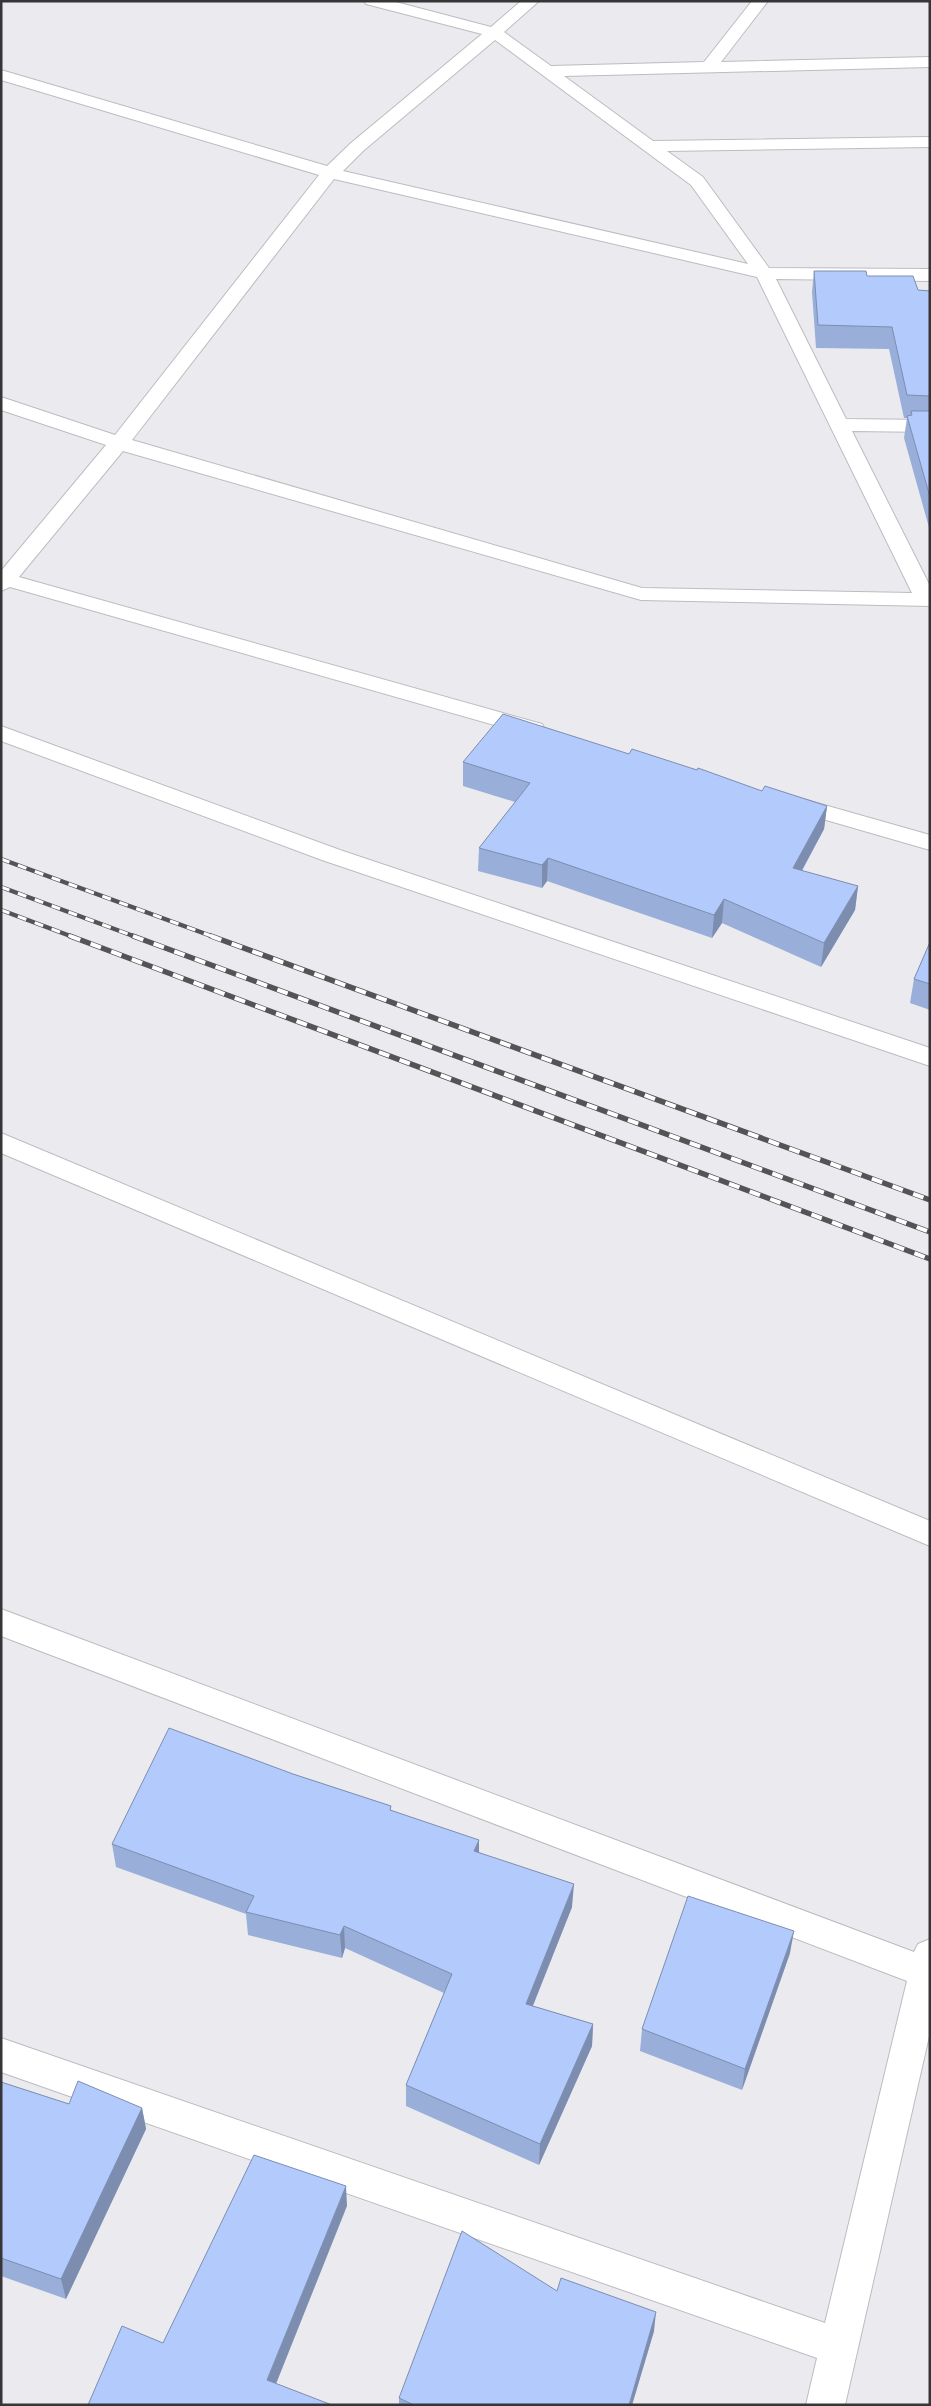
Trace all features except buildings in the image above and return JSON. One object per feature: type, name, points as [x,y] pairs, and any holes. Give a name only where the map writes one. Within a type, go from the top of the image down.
[{"type":"street","points":[[1,403],[119,443],[641,594],[928,600],[764,273],[697,181],[496,32],[372,1]]},
{"type":"street","points":[[531,1],[357,147],[330,173],[119,443],[3,581],[551,734]]},
{"type":"street","points":[[709,67],[760,1]]},
{"type":"street","points":[[547,71],[930,62]]},
{"type":"street","points":[[1,76],[330,173],[764,273],[930,275]]},
{"type":"street","points":[[1,94],[21,81]]},
{"type":"street","points":[[650,146],[930,142]]},
{"type":"street","points":[[839,424],[930,426]]},
{"type":"street","points":[[1,733],[331,855],[930,1056]]},
{"type":"street","points":[[772,796],[930,843]]},
{"type":"street","points":[[1,1142],[930,1534]]},
{"type":"street","points":[[1,1622],[928,1963],[825,2405]]},
{"type":"street","points":[[1,2055],[839,2347]]},
{"type":"railway","points":[[1,859],[214,937]]},
{"type":"railway","points":[[1,887],[136,937]]},
{"type":"railway","points":[[1,910],[73,937]]},
{"type":"railway","points":[[70,936],[930,1259]]},
{"type":"railway","points":[[133,936],[930,1232]]},
{"type":"railway","points":[[211,936],[930,1200]]}]
